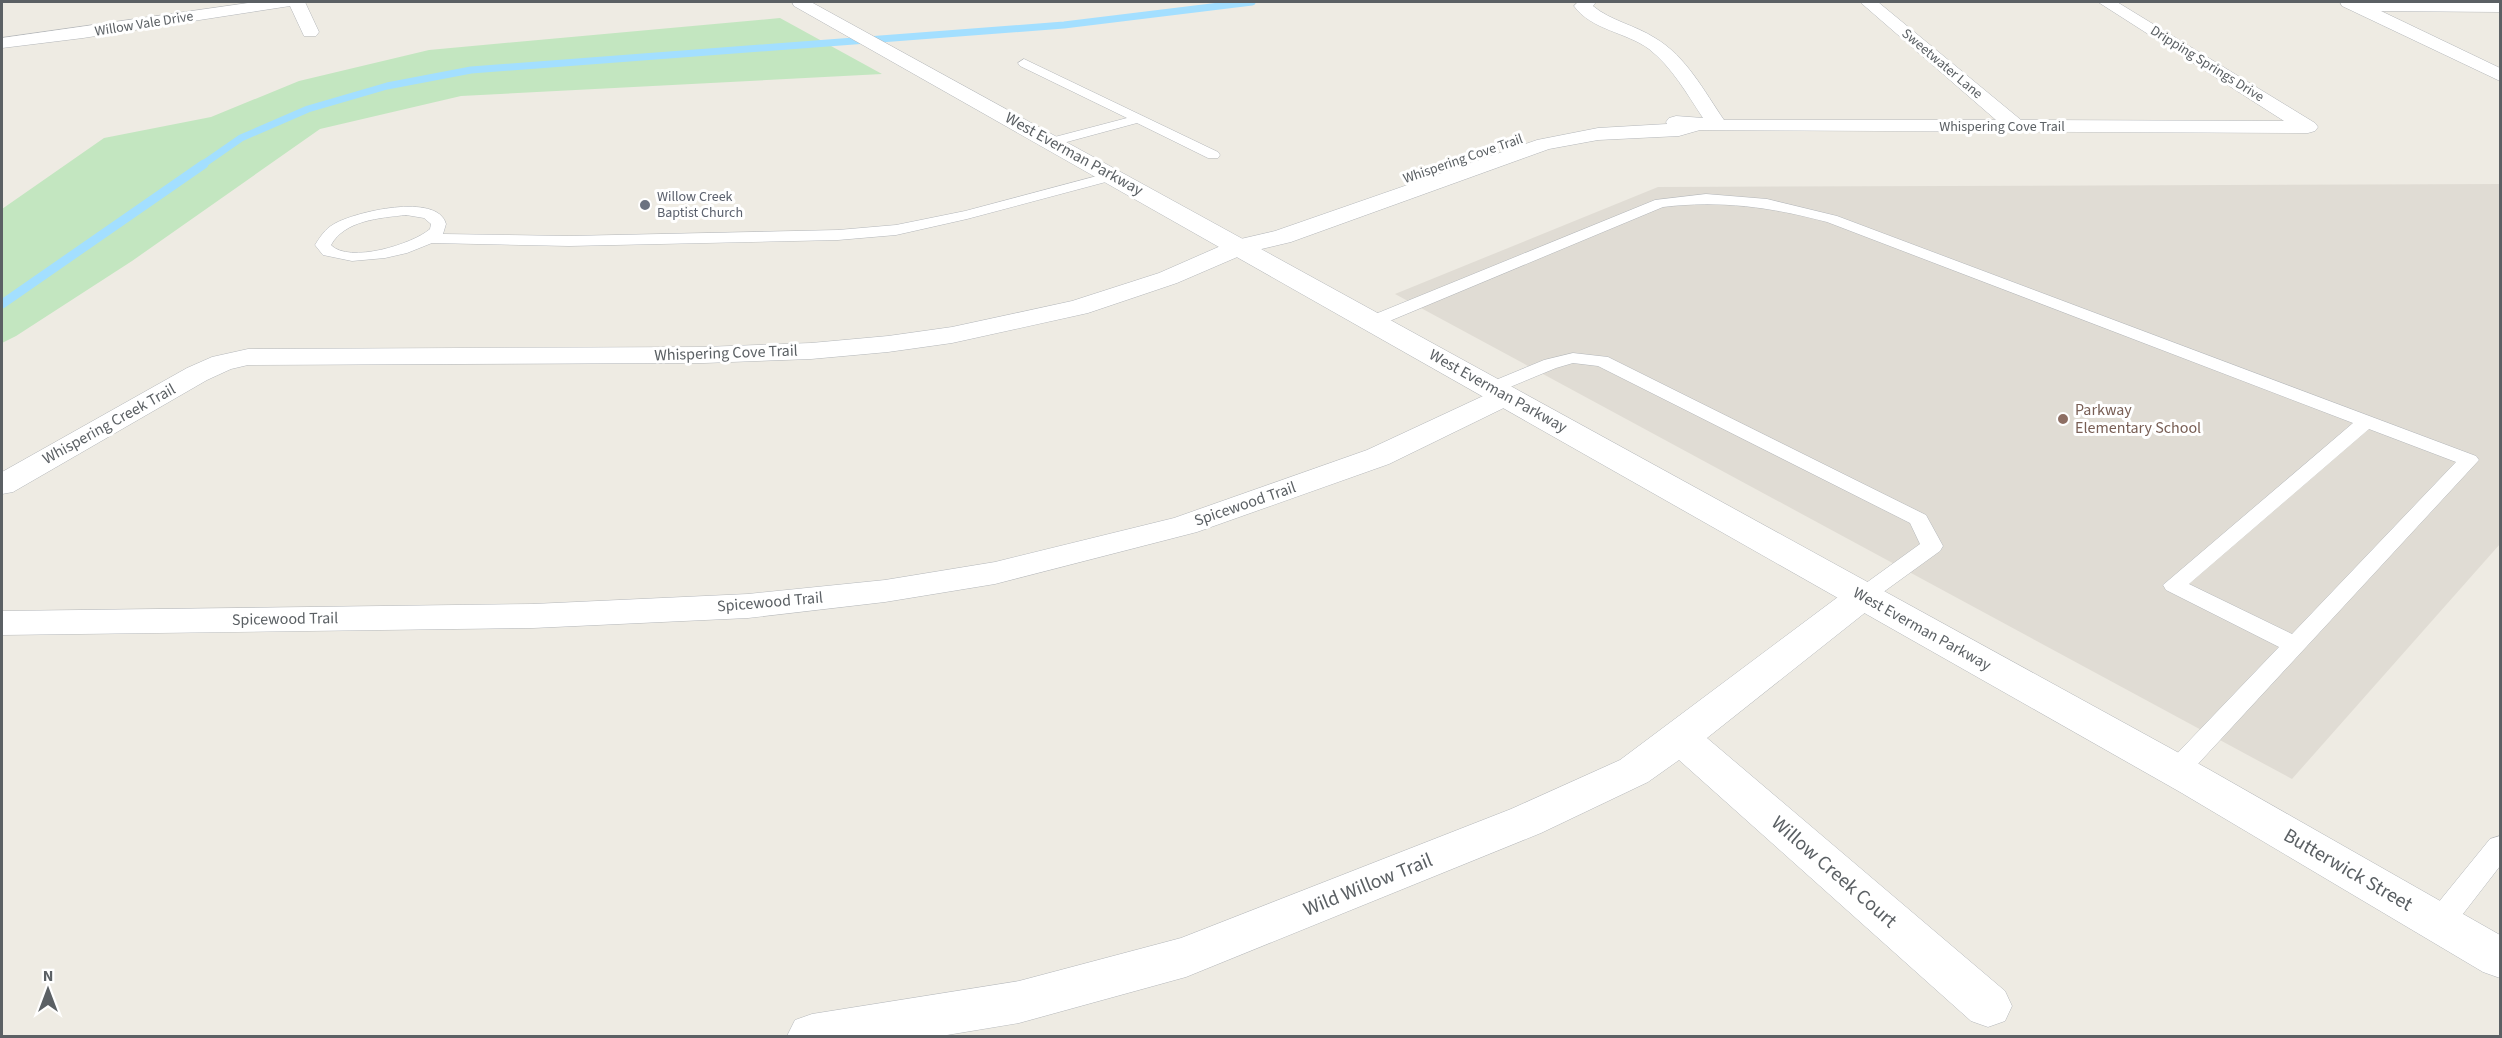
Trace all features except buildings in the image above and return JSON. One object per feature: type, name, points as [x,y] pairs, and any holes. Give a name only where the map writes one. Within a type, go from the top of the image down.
[{"type":"street","name":"Willow Vale Drive","points":[[2,43],[285,2]]},
{"type":"street","points":[[297,2],[310,32]]},
{"type":"street","name":"West Everman Parkway","points":[[800,2],[1241,246],[2186,776]]},
{"type":"street","points":[[1588,2],[1582,6],[1588,12],[1627,29],[1654,45],[1671,60],[1707,126]]},
{"type":"street","name":"Sweetwater Lane","points":[[1869,2],[2016,127]]},
{"type":"street","name":"Dripping Springs Drive","points":[[2106,2],[2308,127]]},
{"type":"street","points":[[2352,4],[2500,7]]},
{"type":"street","points":[[2352,4],[2500,75]]},
{"type":"street","name":"Whispering Cove Trail","points":[[191,365],[222,363],[248,357],[704,355],[888,344],[952,335],[1079,307],[1168,278],[1241,246],[1282,237],[1343,208],[1506,151],[1574,137],[1707,126],[2308,127]]},
{"type":"street","name":"Whispering Creek Trail","points":[[2,484],[191,365]]},
{"type":"street","name":"Spicewood Trail","points":[[2,623],[533,616],[748,606],[885,591],[995,573],[1185,525],[1378,457],[1499,392]]},
{"type":"street","name":"Wild Willow Trail","points":[[812,1036],[1019,1002],[1186,957],[1526,821],[1634,771],[1863,596]]},
{"type":"street","name":"Willow Creek Court","points":[[1680,738],[1988,1006]]},
{"type":"street","name":"Butterwick Street","points":[[2186,776],[2500,958]]},
{"type":"lane","points":[[1024,63],[1213,155]]},
{"type":"lane","points":[[1052,142],[1137,119]]},
{"type":"lane","points":[[428,238],[437,231],[440,222],[428,214],[406,211],[354,221],[332,233],[323,245],[329,252],[348,257],[369,256],[399,250],[428,238],[569,241],[838,235],[896,230],[967,215],[1112,176]]},
{"type":"lane","points":[[1374,321],[1659,203],[1699,197],[1737,198],[1784,205],[1832,219],[2469,460],[2295,645],[2186,776]]},
{"type":"lane","points":[[1499,392],[1550,364],[1573,358],[1602,361],[1919,519],[1932,546],[1863,596]]},
{"type":"lane","points":[[2295,645],[2174,585],[2366,421]]},
{"type":"lane","points":[[2439,923],[2500,847]]},
{"type":"shaded area","name":"Parkway Elementary School","points":[[2500,184],[2500,544],[2292,779],[1395,294],[1658,187]]},
{"type":"green space","points":[[780,18],[882,74],[461,96],[320,129],[132,261],[2,343],[2,209],[104,138],[211,117],[299,81],[429,50]]},
{"type":"waterway","points":[[202,165],[241,138],[308,109],[387,86],[471,70],[1064,25],[1252,2]]},
{"type":"waterway","points":[[2,304],[204,164]]},
{"type":"place","name":"Willow Creek Baptist Church","points":[[645,205]]},
{"type":"place","name":"Parkway Elementary School","points":[[2063,419]]}]
